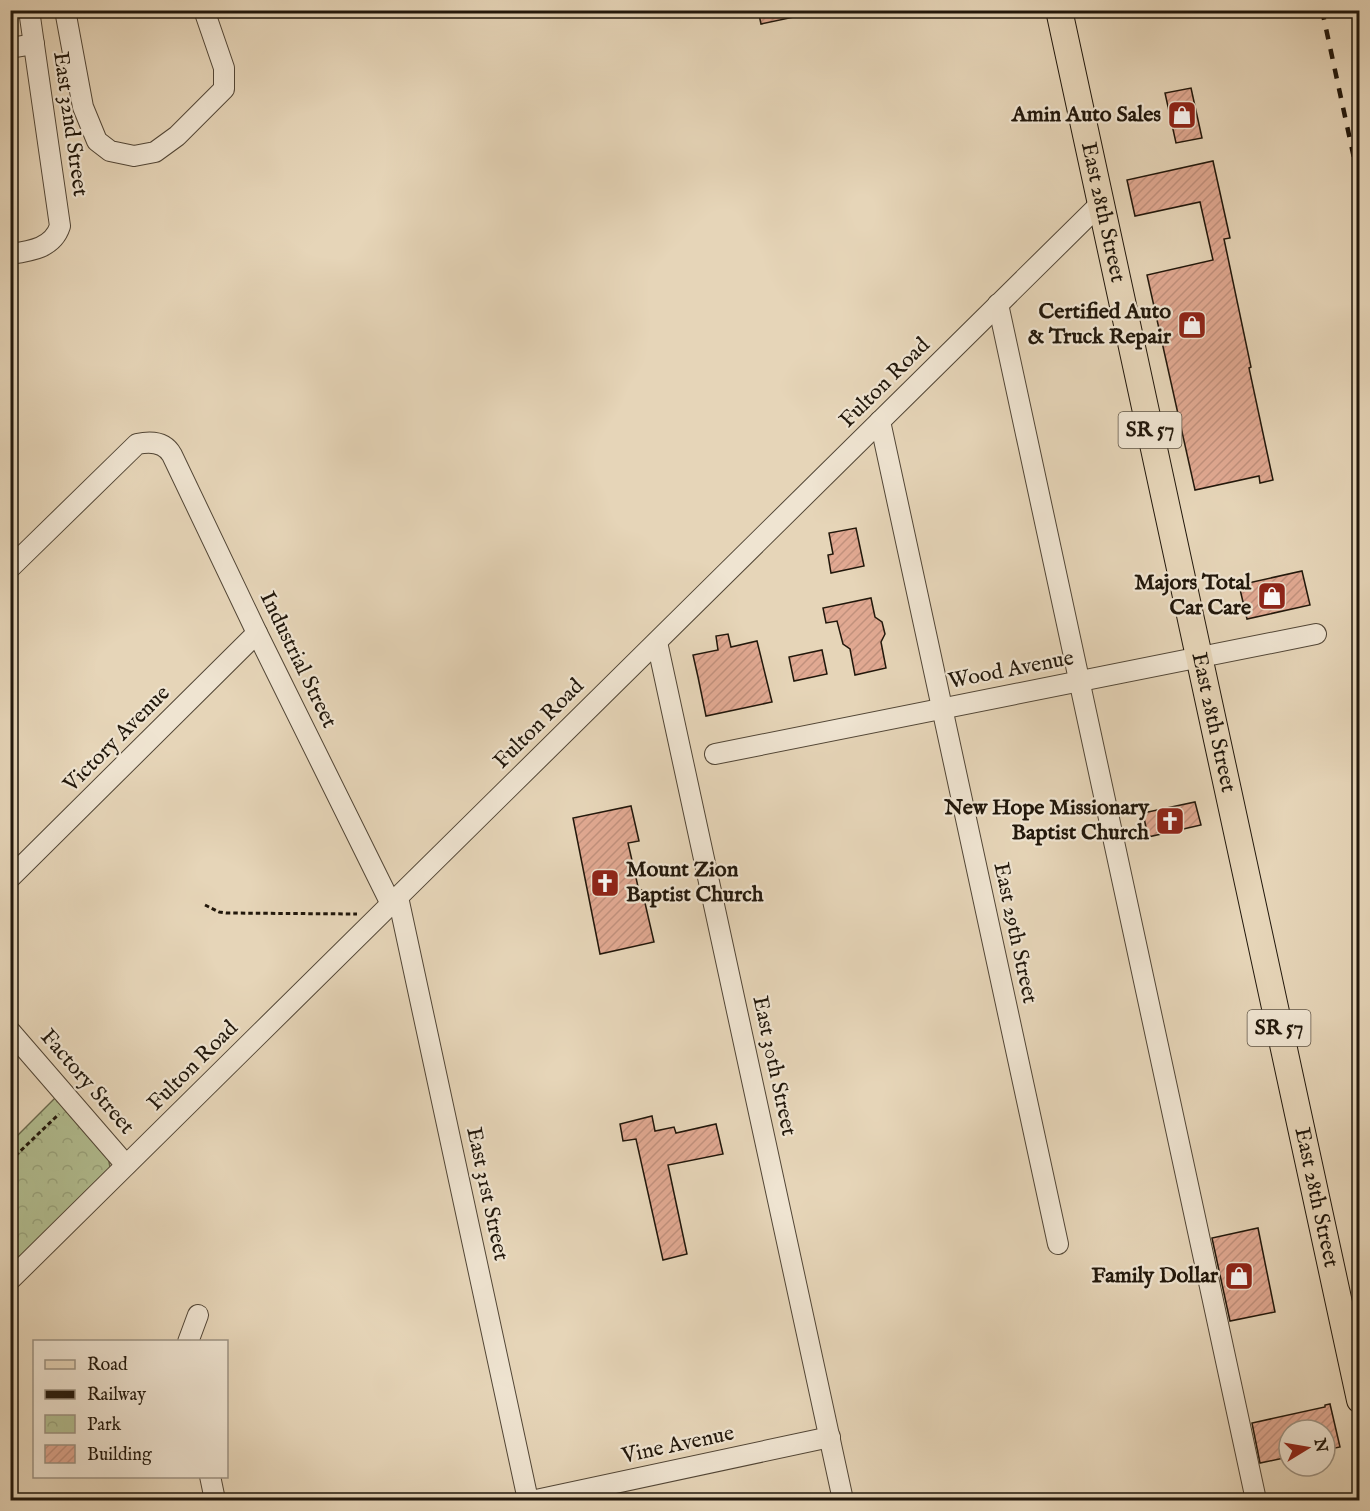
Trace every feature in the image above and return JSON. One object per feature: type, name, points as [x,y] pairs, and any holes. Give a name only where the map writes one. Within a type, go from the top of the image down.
[{"type":"main road","name":"East 28th Street","points":[[1059,10],[1199,657],[1351,1322],[1359,1400]]},
{"type":"street","name":"East 32nd Street","points":[[10,254],[35,249],[51,242],[60,226],[29,10]]},
{"type":"street","points":[[66,10],[82,107],[97,141],[110,151],[134,156],[154,152],[177,136],[224,89],[224,68],[204,10]]},
{"type":"street","points":[[10,48],[34,44]]},
{"type":"street","name":"Fulton Road","points":[[10,1280],[1101,203]]},
{"type":"street","points":[[998,304],[1256,1500]]},
{"type":"street","name":"East 29th Street","points":[[880,421],[1058,1244]]},
{"type":"street","name":"Industrial Street","points":[[10,568],[137,444],[156,443],[167,448],[257,633],[395,900]]},
{"type":"street","name":"Victory Avenue","points":[[10,878],[257,633]]},
{"type":"street","name":"Wood Avenue","points":[[715,754],[1316,634]]},
{"type":"street","name":"East 30th Street","points":[[657,642],[843,1500]]},
{"type":"street","name":"East 31st Street","points":[[395,900],[528,1500]]},
{"type":"street","name":"Factory Street","points":[[10,1031],[126,1165]]},
{"type":"street","points":[[189,1340],[198,1315]]},
{"type":"street","name":"Vine Avenue","points":[[536,1500],[830,1437]]},
{"type":"street","points":[[210,1478],[215,1500]]},
{"type":"path","points":[[205,905],[226,913],[359,915]]},
{"type":"path","points":[[10,1161],[72,1101]]},
{"type":"green space","points":[[57,1096],[108,1156],[110,1167],[105,1177],[11,1270],[11,1142]]},
{"type":"building","points":[[758,10],[799,10],[799,16],[761,24]]},
{"type":"building","points":[[1191,88],[1202,138],[1176,143],[1165,93]]},
{"type":"building","points":[[1213,161],[1230,238],[1224,239],[1273,480],[1260,483],[1259,476],[1195,490],[1147,275],[1213,260],[1200,202],[1135,216],[1127,180]]},
{"type":"building","points":[[856,528],[864,566],[831,573],[828,555],[833,554],[829,533]]},
{"type":"building","points":[[1302,571],[1310,605],[1247,619],[1239,585]]},
{"type":"building","points":[[871,598],[875,617],[882,622],[885,634],[881,642],[886,668],[855,675],[850,649],[843,644],[837,621],[826,623],[823,608]]},
{"type":"building","points":[[728,634],[731,647],[757,641],[772,702],[706,716],[693,655],[718,650],[716,636]]},
{"type":"building","points":[[822,650],[827,674],[794,681],[789,657]]},
{"type":"building","points":[[1195,802],[1201,825],[1148,837],[1143,813]]},
{"type":"building","points":[[631,806],[639,841],[628,843],[654,942],[600,954],[573,818]]},
{"type":"building","points":[[652,1116],[655,1131],[674,1127],[676,1133],[716,1124],[723,1154],[668,1165],[687,1254],[663,1260],[636,1139],[623,1141],[620,1124]]},
{"type":"building","points":[[1258,1228],[1275,1312],[1230,1321],[1212,1238]]},
{"type":"building","points":[[1330,1404],[1333,1418],[1277,1418],[1277,1459],[1260,1463],[1252,1423],[1325,1407]]},
{"type":"railway","points":[[1322,10],[1360,186]]},
{"type":"place","name":"Amin Auto Sales","points":[[1182,115]]},
{"type":"place","name":"Certified Auto & Truck Repair","points":[[1192,325]]},
{"type":"place","name":"Majors Total Car Care","points":[[1272,596]]},
{"type":"place","name":"New Hope Missionary Baptist Church","points":[[1170,821]]},
{"type":"place","name":"Mount Zion Baptist Church","points":[[605,883]]},
{"type":"place","name":"Family Dollar","points":[[1239,1276]]}]
